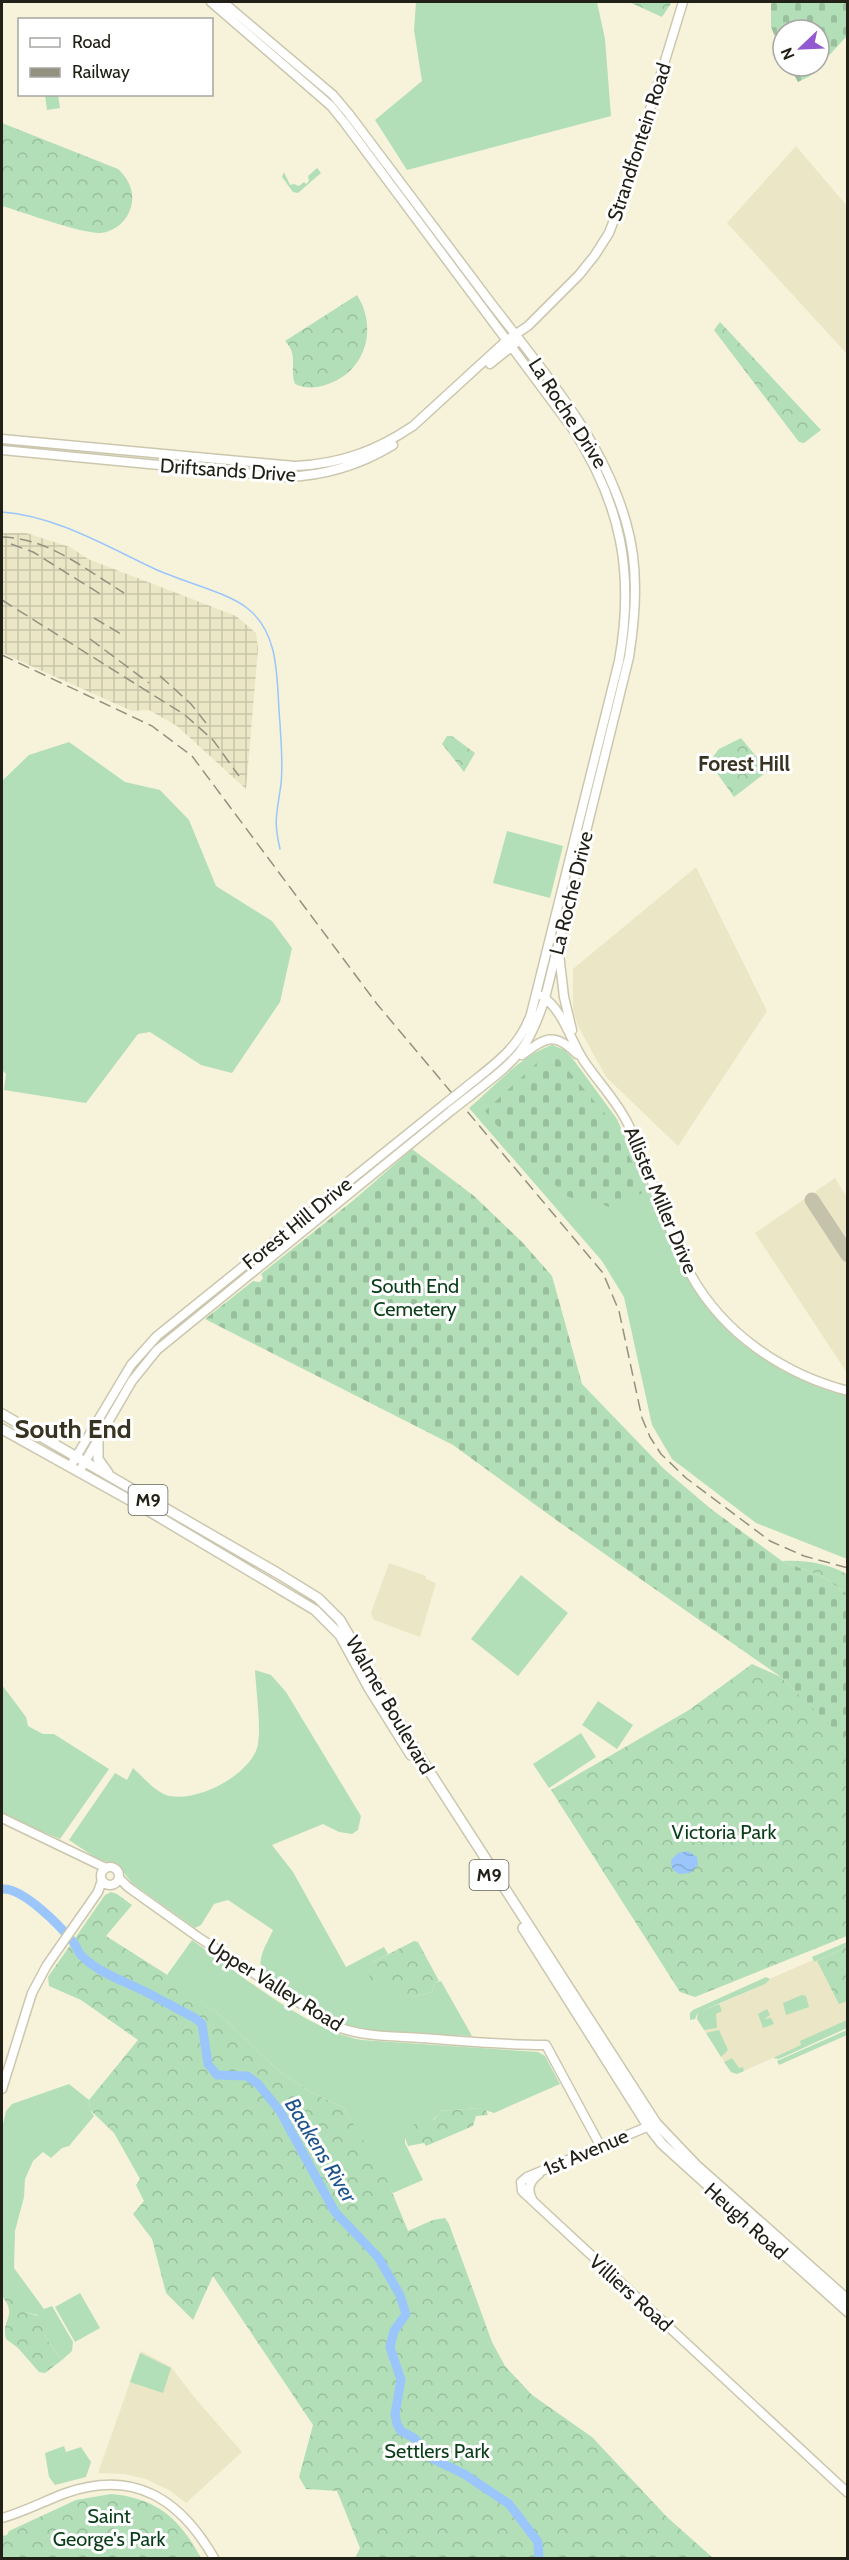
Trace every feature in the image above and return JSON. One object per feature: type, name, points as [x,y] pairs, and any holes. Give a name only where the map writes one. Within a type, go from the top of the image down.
[{"type":"main road","name":"Walmer Boulevard","points":[[2,1414],[318,1598],[340,1620],[415,1749],[652,2125]]},
{"type":"main road","name":"Walmer Boulevard","points":[[2,1429],[268,1580],[331,1623],[392,1725],[652,2125]]},
{"type":"main road","points":[[98,1440],[98,1459],[114,1479]]},
{"type":"main road","name":"Heugh Road","points":[[652,2125],[848,2300]]},
{"type":"main road","name":"Heugh Road","points":[[652,2125],[679,2161],[848,2312]]},
{"type":"street","name":"La Roche Drive","points":[[211,2],[331,106],[395,183],[517,337],[579,421],[599,454],[620,501],[632,543],[635,565],[634,626],[629,657],[558,945],[541,996]]},
{"type":"street","name":"La Roche Drive","points":[[223,2],[340,102],[395,183],[572,428],[600,476],[616,520],[625,569],[626,614],[619,661],[584,792],[541,996]]},
{"type":"street","name":"Strandfontein Road","points":[[517,337],[579,275],[609,233],[625,191],[683,2]]},
{"type":"street","name":"Driftsands Drive","points":[[2,439],[295,466],[344,460],[384,444],[413,426],[517,337]]},
{"type":"street","name":"Driftsands Drive","points":[[2,450],[272,476],[312,475],[369,458],[402,440],[509,343]]},
{"type":"street","points":[[102,449],[102,460]]},
{"type":"street","points":[[558,945],[564,997],[582,1058]]},
{"type":"street","name":"Allister Miller Drive","points":[[541,996],[558,1012],[582,1058],[627,1120],[678,1246],[692,1275],[712,1304],[742,1336],[773,1360],[812,1379],[848,1390]]},
{"type":"street","name":"Forest Hill Drive","points":[[467,1092],[514,1060],[531,1037],[541,996]]},
{"type":"street","name":"Forest Hill Drive","points":[[80,1460],[98,1440],[136,1374],[157,1350],[467,1092],[517,1044],[541,996]]},
{"type":"street","points":[[514,1060],[538,1043],[551,1038],[564,1042],[582,1058]]},
{"type":"street","name":"Forest Hill Drive","points":[[75,1470],[130,1365],[157,1336],[449,1107]]},
{"type":"street","name":"Upper Valley Road","points":[[2,1818],[62,1845],[94,1864],[109,1878],[128,1887],[264,1981],[345,2030],[379,2036],[490,2044],[546,2045],[601,2147]]},
{"type":"street","points":[[2,2090],[32,1993],[60,1947],[109,1878]]},
{"type":"street","name":"1st Avenue","points":[[525,2187],[542,2172],[652,2125]]},
{"type":"street","name":"Villiers Road","points":[[525,2187],[537,2207],[848,2493]]},
{"type":"street","name":"Villiers Road","points":[[833,2477],[848,2487]]},
{"type":"street","points":[[2,2518],[88,2487],[122,2484],[147,2491],[174,2507],[197,2532],[214,2559]]},
{"type":"shaded area","points":[[796,146],[847,206],[847,354],[727,223]]},
{"type":"shaded area","points":[[2,533],[26,533],[70,547],[88,559],[236,616],[256,633],[258,649],[246,789],[177,726],[149,710],[132,711],[2,653]]},
{"type":"shaded area","points":[[696,867],[767,1011],[678,1146],[606,1077],[578,1026],[573,1010],[573,969]]},
{"type":"shaded area","points":[[835,1178],[847,1197],[847,1373],[755,1233]]},
{"type":"shaded area","points":[[389,1563],[426,1576],[426,1579],[436,1583],[420,1637],[374,1620],[371,1613]]},
{"type":"shaded area","points":[[847,1947],[847,2025],[737,2074],[731,2072],[697,2019],[698,2013],[765,1984],[767,1980]]},
{"type":"shaded area","points":[[141,2351],[171,2367],[242,2452],[186,2503],[169,2490],[146,2479],[124,2474],[98,2473]]},
{"type":"green space","points":[[416,2],[597,2],[605,39],[611,116],[407,170],[375,120],[422,81],[414,30]]},
{"type":"green space","points":[[629,2],[672,2],[662,17]]},
{"type":"green space","points":[[771,2],[847,2],[847,36],[831,53],[831,18],[771,18]]},
{"type":"green space","points":[[45,96],[58,96],[60,108],[47,110]]},
{"type":"green space","points":[[2,123],[118,169],[128,181],[132,191],[131,207],[124,221],[111,230],[101,233],[92,232],[2,206]]},
{"type":"green space","points":[[317,168],[321,173],[298,193],[293,192],[282,177],[284,172],[290,185],[299,186],[309,181],[308,176]]},
{"type":"green space","points":[[357,295],[367,321],[365,347],[359,359],[341,378],[328,384],[303,387],[295,384],[292,352],[285,341]]},
{"type":"green space","points":[[720,322],[821,430],[804,443],[799,442],[714,330]]},
{"type":"green space","points":[[447,736],[452,736],[475,753],[464,772],[442,744]]},
{"type":"green space","points":[[741,738],[768,771],[734,797],[709,762],[719,749]]},
{"type":"green space","points":[[69,742],[125,782],[160,790],[189,820],[216,886],[272,921],[292,948],[280,1002],[232,1073],[201,1065],[150,1032],[138,1034],[86,1103],[4,1090],[6,1074],[2,1070],[2,781],[29,755]]},
{"type":"green space","points":[[507,831],[563,846],[550,898],[493,883]]},
{"type":"green space","points":[[552,1045],[565,1050],[573,1059],[617,1119],[688,1276],[726,1327],[761,1357],[783,1371],[818,1387],[847,1396],[847,1559],[756,1523],[672,1459],[652,1425],[624,1297],[602,1261],[469,1108],[529,1056]]},
{"type":"green space","points":[[554,1054],[612,1122],[632,1162],[642,1193],[615,1210],[591,1199],[577,1200],[567,1196],[515,1147],[485,1111],[537,1063]]},
{"type":"green space","name":"South End Cemetery","points":[[412,1149],[474,1196],[522,1242],[552,1276],[582,1384],[664,1469],[711,1509],[782,1561],[823,1577],[847,1594],[848,1734],[843,1738],[781,1677],[453,1445],[205,1319],[253,1281],[260,1282],[263,1278],[261,1274],[355,1199]]},
{"type":"green space","points":[[782,1561],[815,1563],[847,1574],[847,1594],[823,1577]]},
{"type":"green space","points":[[521,1575],[568,1613],[518,1676],[471,1639]]},
{"type":"green space","name":"Victoria Park","points":[[752,1664],[781,1677],[843,1737],[847,1734],[847,1936],[695,1997],[680,1992],[551,1790],[689,1710]]},
{"type":"green space","points":[[255,1670],[271,1675],[286,1692],[361,1816],[358,1830],[352,1834],[339,1832],[323,1824],[272,1845],[293,1872],[346,1967],[384,1947],[388,1954],[371,1963],[402,1990],[414,1997],[432,1992],[434,1983],[441,1981],[472,2036],[374,2031],[335,2021],[313,2009],[262,1974],[261,1956],[273,1930],[228,1900],[214,1904],[201,1925],[195,1928],[132,1883],[117,1864],[99,1860],[69,1840],[115,1773],[127,1780],[133,1768],[150,1785],[165,1795],[182,1797],[209,1790],[246,1766],[254,1755],[259,1736]]},
{"type":"green space","points":[[2,1685],[26,1717],[28,1726],[43,1734],[54,1734],[109,1769],[60,1839],[14,1820],[2,1812]]},
{"type":"green space","points":[[598,1701],[633,1725],[617,1749],[582,1725]]},
{"type":"green space","points":[[581,1733],[596,1757],[549,1788],[533,1764]]},
{"type":"green space","name":"Settlers Park","points":[[111,1892],[132,1905],[106,1936],[169,1976],[226,2020],[275,2068],[307,2090],[344,2108],[388,2182],[408,2231],[433,2220],[445,2218],[449,2224],[492,2342],[505,2366],[532,2395],[592,2437],[667,2517],[713,2558],[355,2558],[360,2548],[337,2491],[306,2489],[299,2477],[313,2425],[213,2276],[193,2320],[166,2293],[152,2239],[133,2214],[144,2201],[136,2185],[140,2179],[114,2133],[90,2110],[89,2100],[138,2040],[81,2000],[49,1986],[48,1977],[105,1895]]},
{"type":"green space","points":[[192,1940],[296,2013],[341,2034],[362,2040],[538,2052],[545,2056],[560,2084],[494,2113],[479,2108],[441,2111],[430,2121],[405,2133],[405,2143],[423,2180],[393,2193],[344,2108],[307,2090],[275,2068],[226,2020],[167,1975]]},
{"type":"green space","points":[[414,1941],[418,1942],[439,1981],[434,1983],[432,1992],[414,1997],[369,1979],[371,1963]]},
{"type":"green space","points":[[847,1942],[847,1947],[814,1962],[812,1957]]},
{"type":"green space","points":[[847,1947],[847,2001],[839,2004],[817,1961]]},
{"type":"green space","points":[[766,1977],[770,1979],[765,1984],[701,2011],[719,2004],[722,2011],[716,2014],[717,2028],[704,2030],[697,2019],[698,2012],[695,2019],[690,2020],[690,2013],[693,2010]]},
{"type":"green space","points":[[802,1995],[806,1996],[809,2007],[786,2015],[783,2003]]},
{"type":"green space","points":[[767,2009],[770,2015],[764,2019],[771,2018],[774,2024],[763,2028],[758,2014]]},
{"type":"green space","points":[[847,2020],[847,2028],[779,2059],[773,2058],[801,2045],[800,2041]]},
{"type":"green space","points":[[719,2030],[728,2050],[721,2057],[706,2033]]},
{"type":"green space","points":[[847,2030],[847,2035],[779,2065],[777,2061]]},
{"type":"green space","points":[[732,2058],[739,2068],[743,2067],[744,2071],[737,2074],[731,2072],[724,2062]]},
{"type":"green space","points":[[69,2084],[89,2100],[90,2110],[94,2116],[69,2146],[62,2148],[51,2158],[43,2152],[33,2161],[25,2179],[24,2197],[15,2231],[14,2268],[44,2309],[52,2306],[73,2342],[72,2351],[62,2360],[46,2339],[38,2315],[25,2312],[15,2298],[2,2287],[2,2129],[6,2111],[12,2104]]},
{"type":"green space","points":[[479,2108],[486,2110],[488,2115],[476,2116],[473,2126],[426,2146],[424,2143],[408,2146],[404,2135],[411,2125],[435,2119],[441,2111]]},
{"type":"green space","points":[[2,2287],[16,2294],[25,2312],[39,2316],[46,2339],[62,2360],[45,2373],[39,2372],[18,2348],[6,2339],[5,2326],[9,2310]]},
{"type":"green space","points":[[80,2293],[100,2328],[75,2342],[55,2307]]},
{"type":"green space","points":[[140,2353],[171,2368],[163,2393],[130,2382]]},
{"type":"green space","points":[[64,2446],[66,2452],[81,2447],[91,2462],[86,2477],[55,2485],[49,2477],[45,2453]]},
{"type":"green space","name":"Saint George's Park","points":[[111,2494],[142,2500],[165,2513],[185,2532],[201,2558],[2,2558],[2,2536],[7,2535],[9,2531],[76,2500]]},
{"type":"water","points":[[688,1851],[697,1857],[698,1865],[690,1873],[679,1874],[672,1869],[671,1860],[678,1853]]},
{"type":"waterway","points":[[2,512],[42,519],[80,533],[165,573],[228,597],[247,608],[258,619],[272,646],[277,677],[282,757],[276,820],[280,849]]},
{"type":"waterway","name":"Baakens River","points":[[2,1889],[20,1894],[41,1909],[68,1936],[81,1955],[97,1968],[195,2018],[202,2024],[208,2064],[217,2075],[247,2076],[258,2084],[280,2111],[335,2212],[378,2257],[400,2295],[406,2314],[394,2331],[390,2347],[401,2380],[395,2414],[401,2431],[414,2438],[433,2459],[464,2474],[509,2504],[538,2542],[539,2558]]},
{"type":"taxiway","points":[[812,1200],[848,1255]]},
{"type":"railway","points":[[2,537],[19,539],[51,549],[124,593]]},
{"type":"railway","points":[[11,544],[33,552],[102,595]]},
{"type":"railway","points":[[2,600],[185,715],[213,740],[239,776]]},
{"type":"railway","points":[[94,618],[121,634]]},
{"type":"railway","points":[[90,639],[149,683]]},
{"type":"railway","points":[[2,655],[152,726],[192,756],[377,1004],[603,1273],[619,1311],[642,1418],[661,1454],[686,1478],[770,1541],[804,1556],[848,1568]]},
{"type":"railway","points":[[160,676],[191,704],[206,723]]},
{"type":"district","name":"Forest Hill","points":[[744,763]]},
{"type":"district","name":"South End","points":[[73,1429]]}]
